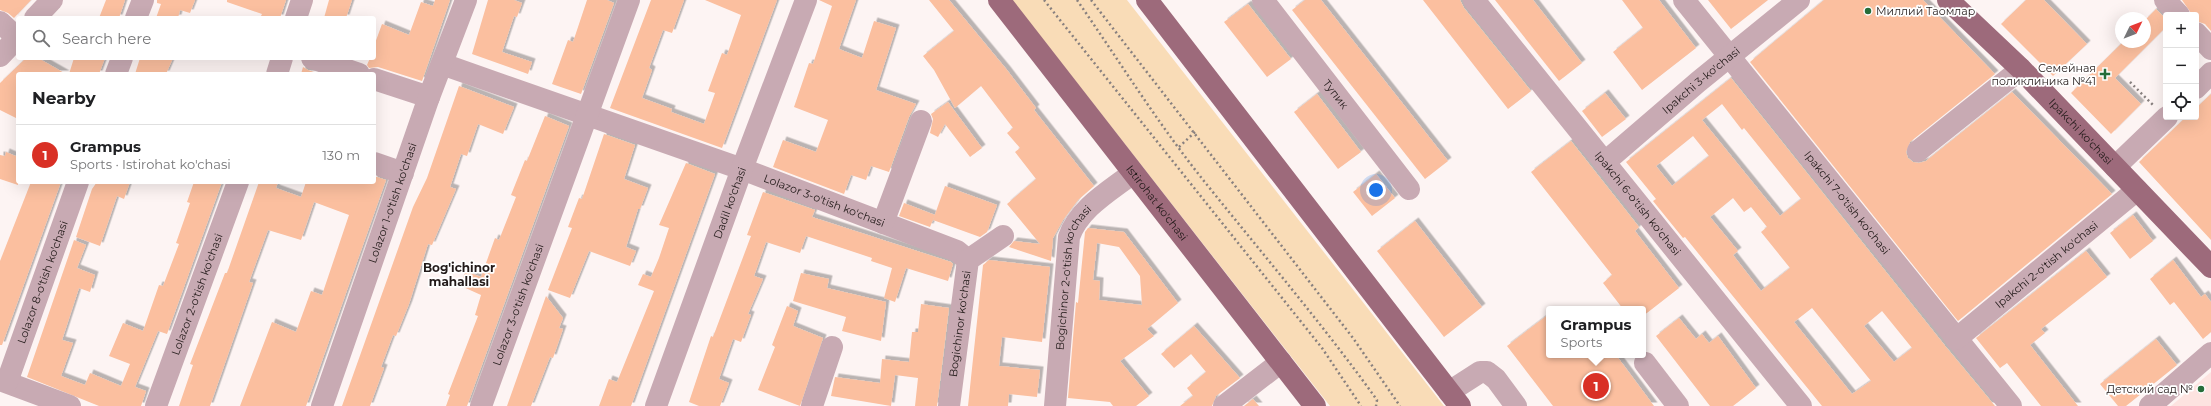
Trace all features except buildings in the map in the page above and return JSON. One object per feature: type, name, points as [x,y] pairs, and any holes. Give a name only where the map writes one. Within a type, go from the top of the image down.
[{"type":"main road","name":"Istirohat ko'chasi","points":[[999,0],[1315,406]]},
{"type":"main road","points":[[1147,0],[1454,399]]},
{"type":"main road","name":"Ipakchi ko'chasi","points":[[1948,0],[2021,69],[2211,267]]},
{"type":"street","points":[[38,16],[52,0]]},
{"type":"street","points":[[137,16],[142,0]]},
{"type":"street","points":[[297,16],[302,0]]},
{"type":"street","name":"Lolazor 1-o'tish ko'chasi","points":[[322,406],[429,98],[466,0]]},
{"type":"street","name":"Lolazor 3-o'tish ko'chasi","points":[[482,406],[629,0]]},
{"type":"street","name":"Dadil ko'chasi","points":[[656,406],[742,169],[806,0]]},
{"type":"street","name":"Тупик","points":[[1263,0],[1409,189]]},
{"type":"street","name":"Ipakchi 6-o'tish ko'chasi","points":[[1474,0],[1802,406]]},
{"type":"street","name":"Ipakchi 7-o'tish ko'chasi","points":[[1684,0],[2011,406]]},
{"type":"street","name":"Ipakchi 3-ko'chasi","points":[[1605,162],[1698,82],[1799,0]]},
{"type":"street","points":[[2165,0],[2176,12]]},
{"type":"street","points":[[0,22],[16,36]]},
{"type":"street","points":[[2199,36],[2211,49]]},
{"type":"street","points":[[0,56],[16,40]]},
{"type":"street","points":[[117,72],[121,60]]},
{"type":"street","points":[[278,72],[281,60]]},
{"type":"street","points":[[318,60],[353,72]]},
{"type":"street","name":"Lolazor 3-o'tish ko'chasi","points":[[442,64],[742,169],[957,251],[968,260]]},
{"type":"street","points":[[1918,151],[2021,69]]},
{"type":"street","points":[[2199,85],[2211,73]]},
{"type":"street","points":[[376,80],[429,98]]},
{"type":"street","points":[[2115,167],[2164,120]]},
{"type":"street","points":[[883,223],[922,121]]},
{"type":"street","points":[[376,164],[404,173]]},
{"type":"street","name":"Bogichinor 2-o'tish ko'chasi","points":[[1055,406],[1069,237],[1073,224],[1087,208],[1133,173]]},
{"type":"street","name":"Lolazor 8-o'tish ko'chasi","points":[[4,381],[77,184]]},
{"type":"street","name":"Lolazor 2-o'tish ko'chasi","points":[[156,406],[237,184]]},
{"type":"street","name":"Ipakchi 2-o'tish ko'chasi","points":[[1956,339],[2137,190]]},
{"type":"street","name":"Bogichinor ko'chasi","points":[[949,406],[968,260],[1003,236]]},
{"type":"street","points":[[812,406],[832,347]]},
{"type":"street","points":[[2150,406],[2211,353]]},
{"type":"street","points":[[1224,406],[1281,362]]},
{"type":"street","points":[[1645,363],[1678,406]]},
{"type":"street","points":[[1454,399],[1480,372],[1487,372],[1496,379],[1516,406]]},
{"type":"street","points":[[4,381],[70,406]]},
{"type":"path","points":[[1044,0],[1322,348],[1362,406]]},
{"type":"path","points":[[1077,0],[1207,186],[1341,350],[1377,400],[1376,406]]},
{"type":"path","points":[[1091,0],[1195,132],[1353,338],[1400,406]]},
{"type":"path","points":[[2130,82],[2163,115]]},
{"type":"path","points":[[1179,147],[1195,132]]},
{"type":"shaded area","points":[[1012,0],[1127,0],[1444,406],[1330,406]]},
{"type":"shaded area","name":"Детский сад №","points":[[2211,372],[2211,406],[2171,406]]},
{"type":"place","name":"Миллий Таомлар","points":[[1868,11]]},
{"type":"place","name":"Семейная поликлиника №41","points":[[2105,74]]},
{"type":"place","name":"Grampus","points":[[1596,386]]},
{"type":"place","name":"Детский сад №","points":[[2201,389]]},
{"type":"district","name":"Bog'ichinor mahallasi","points":[[459,275]]}]
